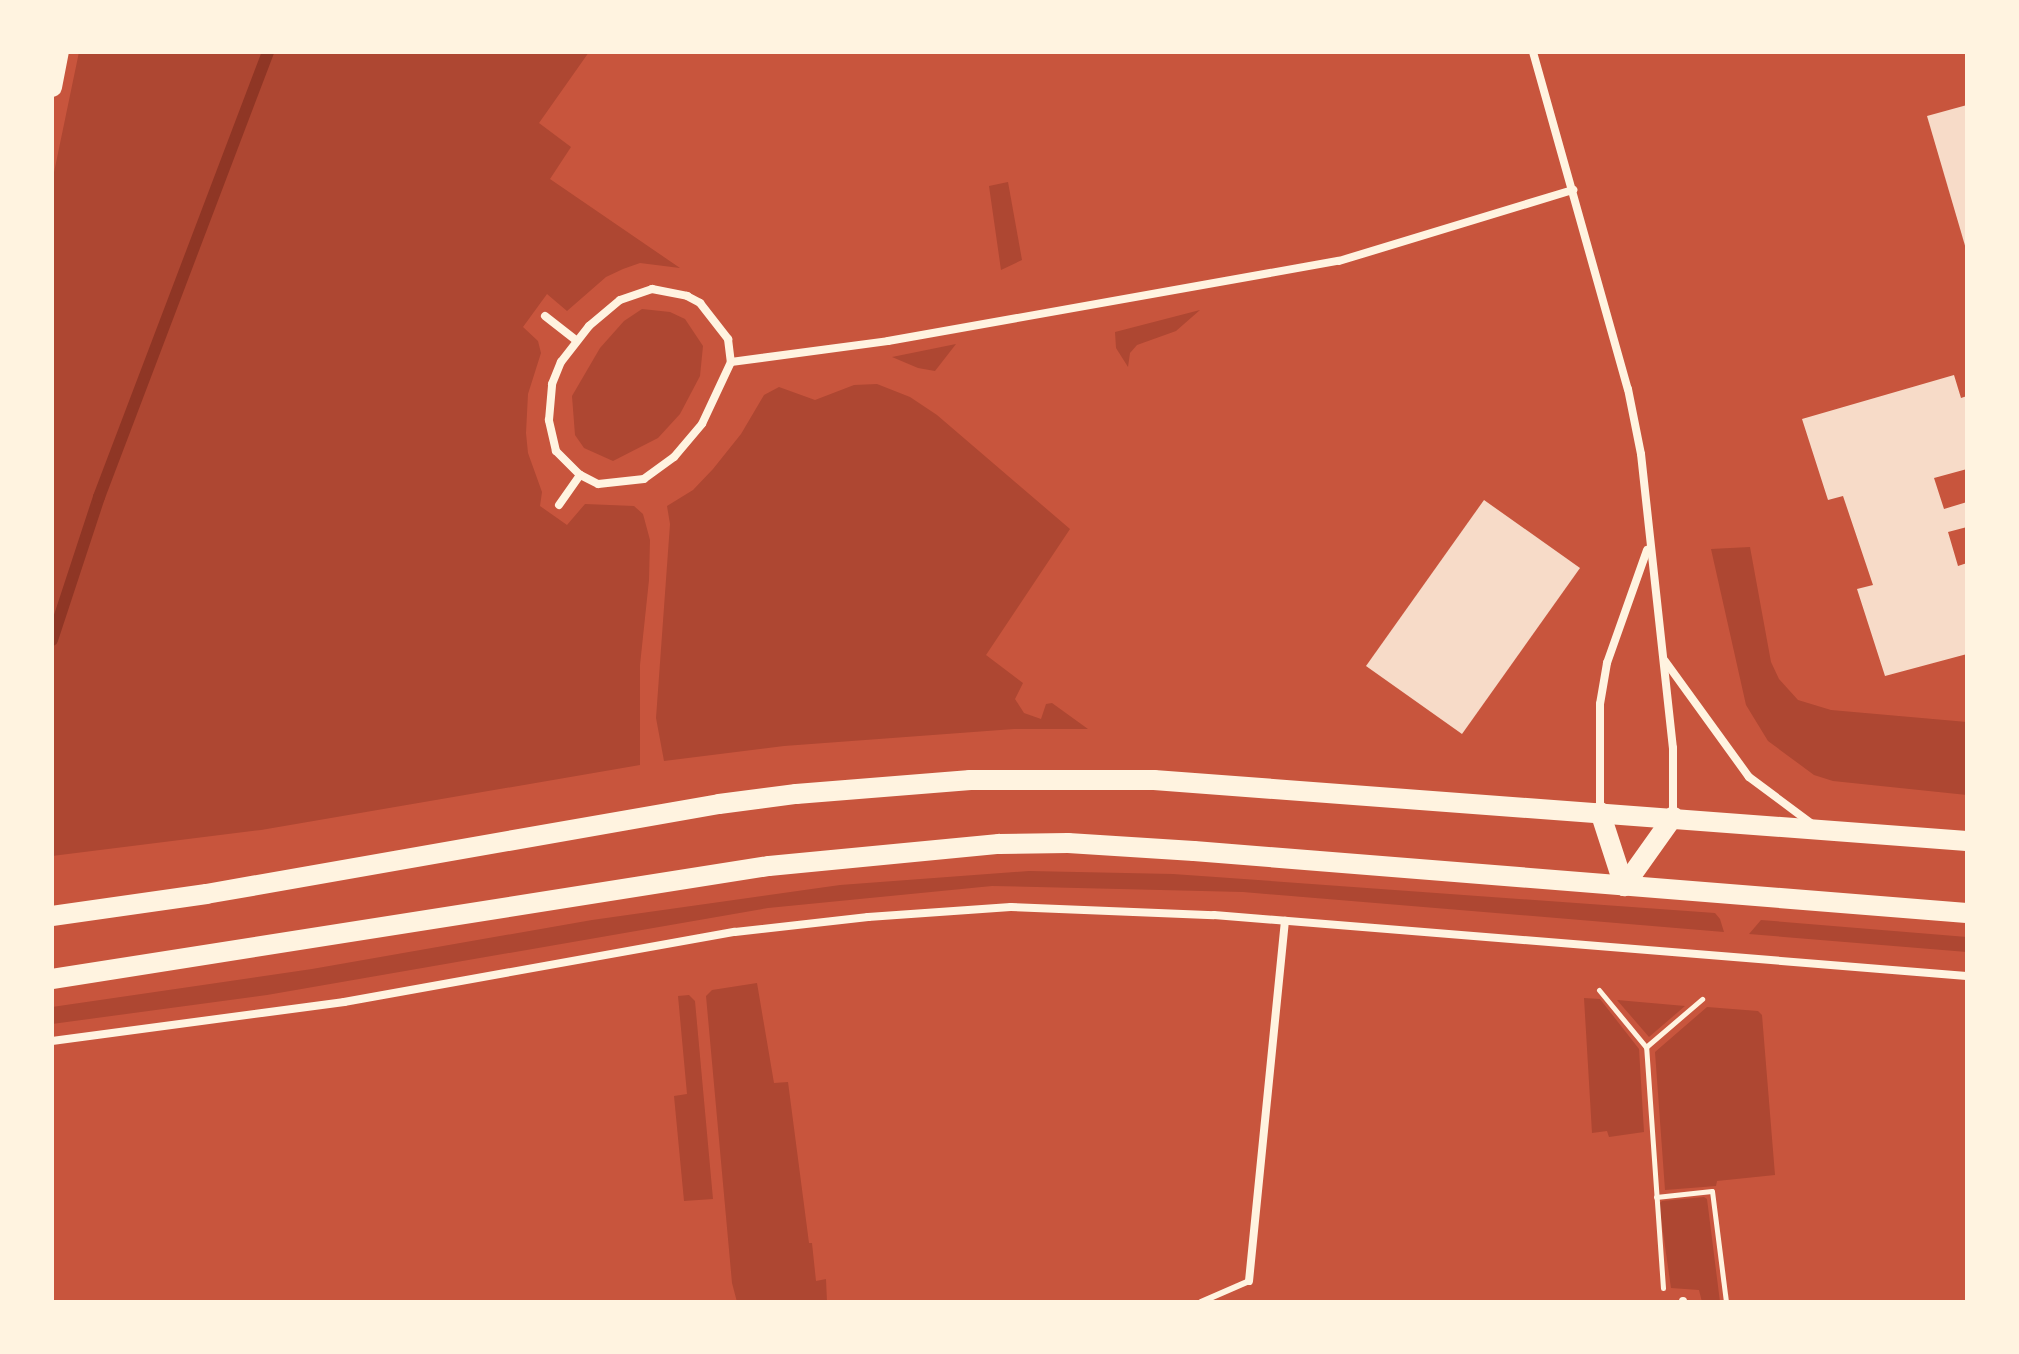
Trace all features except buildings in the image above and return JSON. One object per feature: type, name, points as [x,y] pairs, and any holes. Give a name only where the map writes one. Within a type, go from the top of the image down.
[{"type":"main road","points":[[52,87],[59,52]]},
{"type":"main road","points":[[52,916],[206,894],[719,804],[883,786],[1029,779],[1154,780],[1967,841]]},
{"type":"main road","points":[[1600,812],[1624,886]]},
{"type":"main road","points":[[1624,886],[1673,817]]},
{"type":"main road","points":[[52,979],[769,866],[999,844],[1068,843],[1194,851],[1967,913]]},
{"type":"street","points":[[1533,52],[1628,389],[1641,454],[1675,768],[1673,817]]},
{"type":"street","points":[[731,362],[888,341],[1339,261],[1573,190]]},
{"type":"street","points":[[665,290],[687,296],[711,314],[728,339],[731,362],[702,424],[661,468],[644,479],[613,485],[598,484],[580,475],[556,451],[549,420],[552,384],[576,340],[620,300],[636,292],[665,290]]},
{"type":"street","points":[[545,316],[576,340]]},
{"type":"street","points":[[559,505],[580,475]]},
{"type":"street","points":[[1600,812],[1600,704],[1607,663],[1649,545]]},
{"type":"street","points":[[1664,661],[1749,777],[1820,829]]},
{"type":"street","points":[[52,1041],[290,1011],[695,938],[868,917],[1011,907],[1079,907],[1285,921],[1967,976]]},
{"type":"street","points":[[1249,1281],[1285,921]]},
{"type":"lane","points":[[1201,1302],[1249,1281]]},
{"type":"path","points":[[1599,990],[1646,1047],[1663,1297],[1683,1301]]},
{"type":"path","points":[[1646,1047],[1702,999]]},
{"type":"path","points":[[1656,1197],[1712,1191],[1726,1302]]},
{"type":"shaded area","points":[[79,52],[589,52],[539,123],[571,147],[550,179],[680,268],[640,263],[623,269],[606,277],[567,311],[547,294],[523,327],[538,341],[541,353],[528,394],[526,433],[528,453],[542,492],[540,506],[567,525],[585,504],[634,506],[643,514],[650,540],[640,665],[640,765],[261,830],[52,856],[52,182]]},
{"type":"shaded area","points":[[1008,182],[1022,260],[1001,270],[989,186]]},
{"type":"shaded area","points":[[642,309],[670,312],[685,319],[703,346],[700,376],[680,414],[658,438],[613,461],[584,448],[575,435],[572,396],[600,348],[624,321]]},
{"type":"shaded area","points":[[1200,310],[1176,331],[1137,345],[1130,353],[1128,367],[1116,348],[1115,332]]},
{"type":"shaded area","points":[[956,344],[935,371],[918,368],[892,357]]},
{"type":"shaded area","points":[[877,384],[910,397],[937,415],[1070,529],[986,655],[1023,683],[1015,699],[1024,713],[1041,719],[1046,704],[1052,703],[1088,729],[1014,729],[784,746],[664,761],[656,718],[670,524],[667,506],[693,490],[713,469],[741,434],[764,395],[779,387],[815,400],[854,385]]},
{"type":"shaded area","points":[[1750,547],[1771,662],[1779,679],[1798,700],[1831,710],[1967,722],[1967,795],[1833,781],[1814,775],[1768,741],[1746,705],[1711,549]]},
{"type":"shaded area","points":[[1029,871],[1173,874],[1715,913],[1724,932],[1243,892],[992,886],[768,908],[267,995],[52,1024],[52,1007],[312,969],[592,920],[840,885]]},
{"type":"shaded area","points":[[1761,920],[1967,937],[1967,952],[1749,934]]},
{"type":"shaded area","points":[[757,983],[774,1083],[788,1082],[809,1243],[812,1243],[816,1281],[826,1279],[827,1302],[737,1302],[732,1283],[706,996],[712,990]]},
{"type":"shaded area","points":[[689,995],[695,1001],[713,1199],[684,1201],[674,1096],[687,1094],[678,996]]},
{"type":"shaded area","points":[[1584,998],[1600,999],[1639,1049],[1644,1132],[1609,1137],[1607,1131],[1592,1133]]},
{"type":"shaded area","points":[[1617,1000],[1685,1006],[1649,1037]]},
{"type":"shaded area","points":[[1707,1007],[1758,1011],[1762,1015],[1775,1175],[1717,1181],[1716,1186],[1665,1190],[1655,1052]]},
{"type":"shaded area","points":[[1707,1199],[1720,1302],[1702,1302],[1699,1290],[1671,1288],[1659,1204],[1662,1201]]},
{"type":"waterway","points":[[52,640],[99,497],[268,52]]}]
